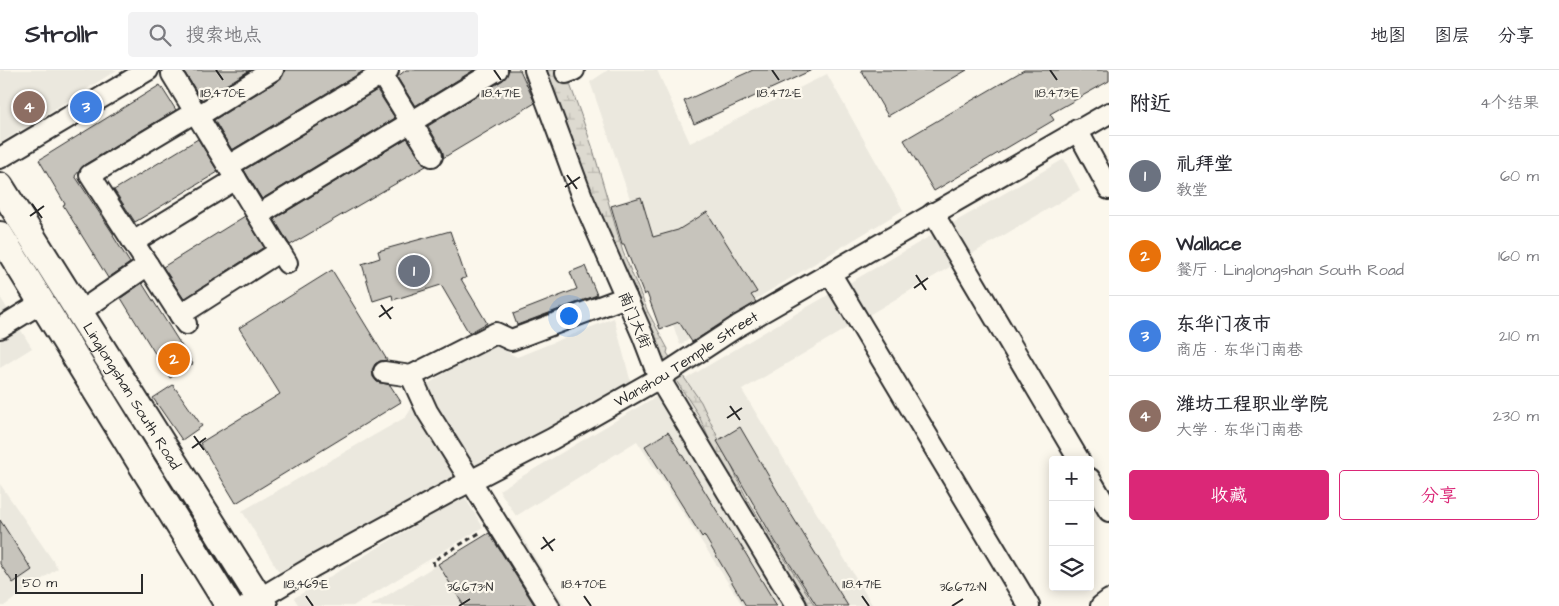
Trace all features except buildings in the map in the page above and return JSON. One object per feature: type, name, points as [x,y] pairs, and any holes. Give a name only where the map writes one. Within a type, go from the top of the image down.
[{"type":"main road","name":"Linglongshan South Road","points":[[0,186],[257,603]]},
{"type":"main road","name":"Linglongshan South Road","points":[[0,235],[229,606]]},
{"type":"street","points":[[0,158],[148,70]]},
{"type":"street","points":[[172,74],[196,114],[284,257],[183,319],[90,175],[196,114],[273,70]]},
{"type":"street","points":[[258,215],[497,70]]},
{"type":"street","name":"南门大街","points":[[535,70],[582,197],[659,378],[796,606]]},
{"type":"street","points":[[133,242],[232,172],[383,71],[432,156]]},
{"type":"street","name":"Wanshou Temple Street","points":[[257,603],[314,566],[552,439],[659,378],[738,326],[1109,113]]},
{"type":"street","points":[[1077,130],[1109,189]]},
{"type":"street","points":[[933,213],[1077,456]]},
{"type":"street","points":[[78,313],[148,265]]},
{"type":"street","points":[[830,273],[1029,606]]},
{"type":"street","points":[[384,372],[411,376],[496,333],[511,340],[626,297]]},
{"type":"street","points":[[0,328],[42,304]]},
{"type":"street","points":[[411,376],[427,411],[549,606]]},
{"type":"street","points":[[1094,486],[1109,511]]},
{"type":"street","points":[[1100,606],[1109,600]]},
{"type":"path","points":[[434,566],[433,561],[496,522]]},
{"type":"shaded area","points":[[0,70],[117,70],[0,143]]},
{"type":"shaded area","points":[[608,70],[657,70],[690,143],[827,74],[903,210],[680,345],[590,82]]},
{"type":"shaded area","points":[[1064,159],[1080,190],[742,390],[873,606],[743,606],[637,441],[516,516],[499,490],[778,324]]},
{"type":"shaded area","points":[[0,297],[32,348],[0,368]]},
{"type":"shaded area","points":[[614,318],[631,383],[279,572],[242,511],[406,417],[425,386],[491,343],[517,357]]},
{"type":"shaded area","points":[[0,484],[58,568],[4,606],[0,606]]},
{"type":"shaded area","points":[[464,496],[483,527],[353,606],[299,606],[294,598]]},
{"type":"shaded area","points":[[511,519],[565,606],[370,606]]},
{"type":"green space","points":[[546,70],[565,70],[592,146],[623,252],[648,312],[668,349],[667,353],[701,402],[748,501],[815,606],[810,606],[722,468],[698,414],[654,347],[585,184]]},
{"type":"place","name":"潍坊工程职业学院","points":[[29,107]]},
{"type":"place","name":"东华门夜市","points":[[86,107]]},
{"type":"place","name":"礼拜堂","points":[[414,271]]},
{"type":"place","name":"Wallace","points":[[174,359]]}]
